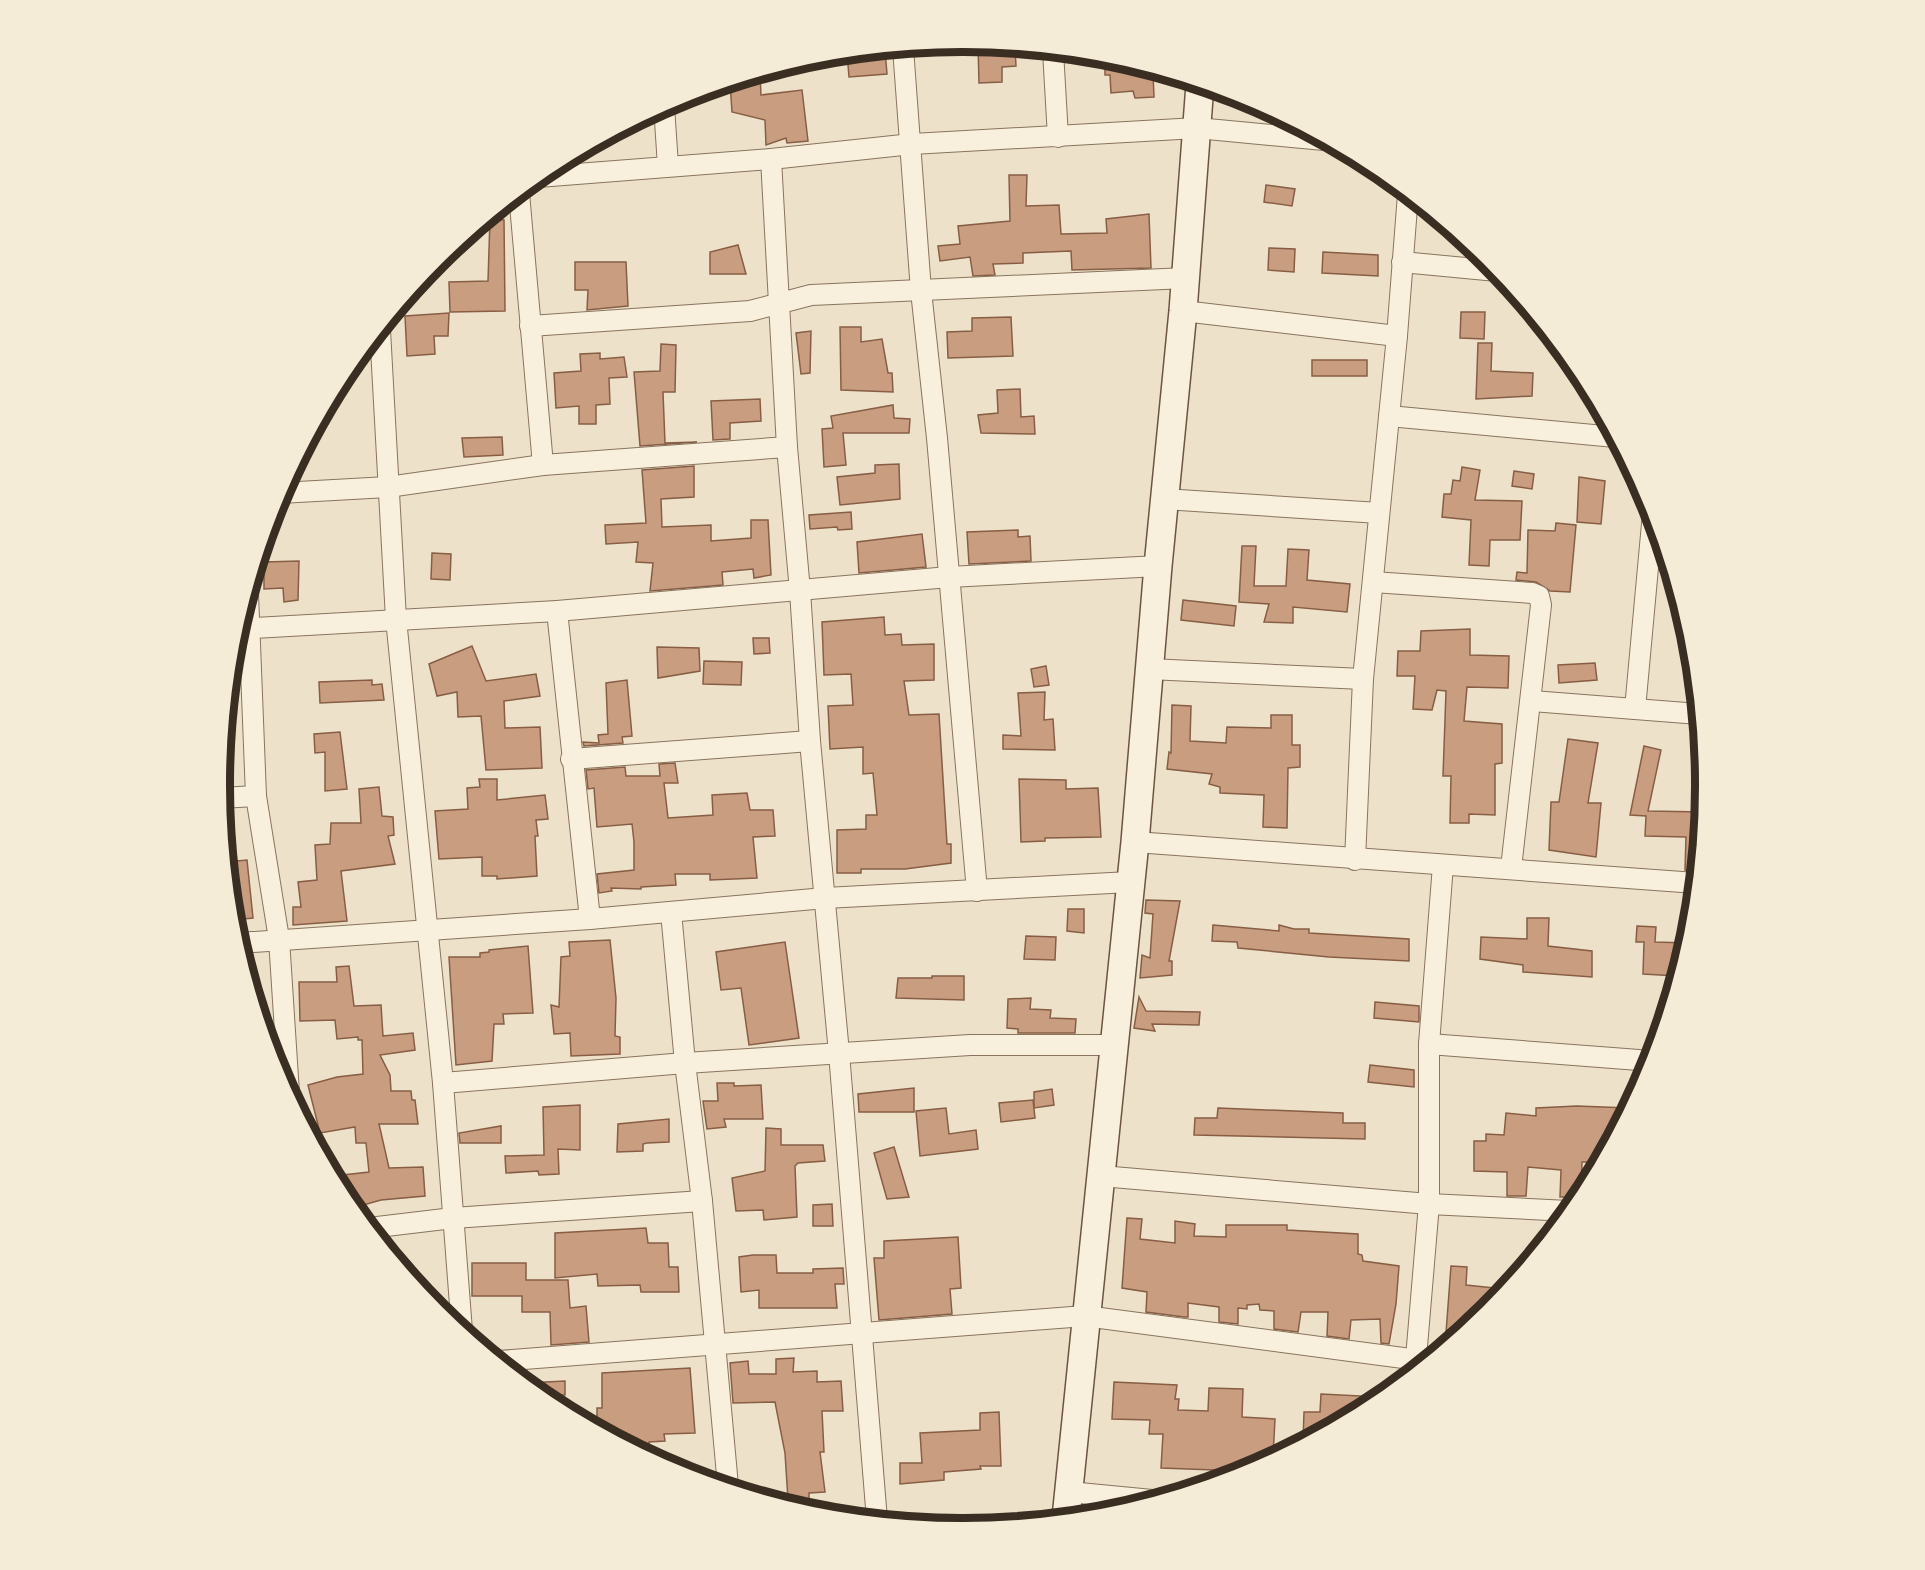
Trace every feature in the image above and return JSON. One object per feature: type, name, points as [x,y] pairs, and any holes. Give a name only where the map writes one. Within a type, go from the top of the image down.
[{"type":"street","points":[[904,55],[921,291],[976,891]]},
{"type":"street","points":[[1053,59],[1058,137]]},
{"type":"street","points":[[1107,1503],[1067,1505],[1135,842],[1164,499],[1186,278],[1199,92]]},
{"type":"street","points":[[665,116],[668,166]]},
{"type":"street","points":[[557,175],[771,159],[912,144],[1197,128],[1305,138]]},
{"type":"street","points":[[771,159],[787,447],[876,1512]]},
{"type":"street","points":[[520,202],[543,465]]},
{"type":"street","points":[[1355,860],[1363,679],[1397,336],[1407,203]]},
{"type":"street","points":[[1402,262],[1482,270]]},
{"type":"street","points":[[530,326],[750,311],[811,295],[1186,278]]},
{"type":"street","points":[[1183,311],[1397,336]]},
{"type":"street","points":[[380,340],[396,619],[429,930],[461,1318]]},
{"type":"street","points":[[1389,417],[1606,436]]},
{"type":"street","points":[[292,492],[388,487],[543,465],[787,447]]},
{"type":"street","points":[[1164,499],[1379,513]]},
{"type":"street","points":[[1635,709],[1651,536]]},
{"type":"street","points":[[247,628],[557,611],[949,577],[1158,566]]},
{"type":"street","points":[[1372,582],[1532,593],[1539,596],[1541,605],[1532,701],[1511,868]]},
{"type":"street","points":[[557,611],[571,759],[590,919]]},
{"type":"street","points":[[244,642],[256,796],[279,939],[287,1068]]},
{"type":"street","points":[[1149,669],[1363,679]]},
{"type":"street","points":[[1532,701],[1691,713]]},
{"type":"street","points":[[571,759],[810,741]]},
{"type":"street","points":[[231,797],[256,796]]},
{"type":"street","points":[[1135,842],[1355,860],[1511,868],[1689,882]]},
{"type":"street","points":[[1419,1357],[1429,1204],[1429,1044],[1443,865]]},
{"type":"street","points":[[247,942],[590,919],[825,898],[1131,882]]},
{"type":"street","points":[[671,912],[685,1063],[702,1201],[715,1345],[723,1477]]},
{"type":"street","points":[[1429,1044],[1641,1060]]},
{"type":"street","points":[[443,1083],[685,1063],[970,1045],[1113,1045]]},
{"type":"street","points":[[1101,1176],[1429,1204],[1559,1210]]},
{"type":"street","points":[[378,1227],[453,1218],[702,1201]]},
{"type":"street","points":[[510,1360],[1085,1316],[1412,1363]]},
{"type":"building","points":[[978,53],[1015,55],[1016,66],[1002,67],[1002,82],[979,83]]},
{"type":"building","points":[[886,57],[887,74],[849,77],[848,62]]},
{"type":"building","points":[[1105,67],[1153,77],[1154,97],[1135,98],[1133,91],[1111,93],[1110,75],[1105,75]]},
{"type":"building","points":[[760,81],[761,95],[802,90],[808,141],[787,143],[786,138],[766,145],[765,120],[732,112],[730,90]]},
{"type":"building","points":[[1009,175],[1027,175],[1026,206],[1059,205],[1061,234],[1107,233],[1106,219],[1149,214],[1151,268],[1072,270],[1071,251],[1023,253],[1023,263],[993,264],[995,275],[973,276],[970,257],[940,261],[938,246],[960,244],[958,226],[1010,221]]},
{"type":"building","points":[[1266,185],[1295,189],[1292,206],[1264,202]]},
{"type":"building","points":[[498,220],[504,220],[505,311],[450,312],[449,282],[488,281],[490,226]]},
{"type":"building","points":[[738,245],[746,274],[710,274],[710,252]]},
{"type":"building","points":[[1269,248],[1295,249],[1294,272],[1268,270]]},
{"type":"building","points":[[1323,252],[1378,255],[1378,276],[1322,273]]},
{"type":"building","points":[[575,262],[626,262],[628,306],[587,310],[588,290],[575,290]]},
{"type":"building","points":[[1461,312],[1485,312],[1484,339],[1460,338]]},
{"type":"building","points":[[449,313],[448,336],[434,336],[435,354],[407,356],[405,316]]},
{"type":"building","points":[[1011,317],[1013,356],[948,358],[947,332],[972,331],[972,318]]},
{"type":"building","points":[[840,327],[861,327],[861,342],[882,339],[888,373],[892,373],[893,392],[841,390]]},
{"type":"building","points":[[811,331],[810,373],[801,374],[796,333]]},
{"type":"building","points":[[1478,343],[1492,343],[1491,371],[1533,373],[1532,396],[1476,399]]},
{"type":"building","points":[[661,344],[676,345],[675,392],[663,392],[665,443],[697,442],[640,446],[634,372],[660,371]]},
{"type":"building","points":[[600,353],[600,359],[624,357],[627,377],[609,378],[610,404],[596,405],[596,424],[579,424],[579,406],[556,408],[554,373],[581,371],[580,354]]},
{"type":"building","points":[[1312,360],[1367,360],[1367,376],[1312,376]]},
{"type":"building","points":[[1020,389],[1021,417],[1034,416],[1035,434],[981,433],[978,415],[998,413],[997,390]]},
{"type":"building","points":[[760,399],[761,421],[730,423],[730,439],[713,440],[711,401]]},
{"type":"building","points":[[893,405],[894,418],[910,419],[909,433],[843,433],[846,465],[824,467],[822,429],[833,428],[831,416]]},
{"type":"building","points":[[502,437],[503,455],[464,457],[462,438]]},
{"type":"building","points":[[899,464],[900,499],[840,505],[837,477],[875,473],[875,465]]},
{"type":"building","points":[[694,466],[694,497],[661,499],[662,527],[711,525],[711,541],[751,538],[751,520],[768,520],[771,575],[754,578],[753,569],[722,572],[723,585],[650,591],[653,563],[636,562],[638,542],[606,544],[605,525],[646,523],[642,470]]},
{"type":"building","points":[[1462,467],[1480,470],[1475,500],[1522,501],[1520,540],[1490,540],[1489,566],[1469,565],[1471,520],[1442,517],[1444,494],[1451,494],[1453,480],[1460,481]]},
{"type":"building","points":[[1514,471],[1534,474],[1532,489],[1512,486]]},
{"type":"building","points":[[1579,477],[1605,481],[1601,524],[1577,522]]},
{"type":"building","points":[[851,512],[852,529],[838,530],[837,527],[810,529],[809,515]]},
{"type":"building","points":[[1556,523],[1576,525],[1570,592],[1550,591],[1536,582],[1516,580],[1517,572],[1527,573],[1528,530],[1555,531]]},
{"type":"building","points":[[1018,530],[1018,537],[1030,536],[1031,561],[969,564],[967,532]]},
{"type":"building","points":[[922,534],[926,567],[859,573],[857,542]]},
{"type":"building","points":[[1242,546],[1256,546],[1254,586],[1286,586],[1288,549],[1309,550],[1307,580],[1350,584],[1347,612],[1293,607],[1293,623],[1264,622],[1269,604],[1239,602]]},
{"type":"building","points":[[432,553],[451,554],[450,580],[431,579]]},
{"type":"building","points":[[299,561],[298,600],[284,602],[283,588],[264,589],[265,562]]},
{"type":"building","points":[[1183,600],[1236,606],[1234,626],[1181,620]]},
{"type":"building","points":[[884,617],[885,635],[901,634],[902,645],[934,644],[934,680],[904,681],[909,715],[939,714],[947,844],[951,844],[951,863],[905,869],[861,869],[861,873],[837,873],[837,830],[866,829],[866,815],[877,815],[873,773],[863,774],[863,747],[830,749],[828,706],[853,705],[851,674],[824,675],[822,622]]},
{"type":"building","points":[[1470,629],[1470,655],[1509,656],[1508,688],[1467,687],[1464,721],[1502,724],[1502,763],[1495,764],[1495,815],[1469,814],[1469,823],[1450,823],[1451,776],[1443,776],[1446,691],[1437,690],[1432,710],[1413,709],[1415,676],[1397,676],[1398,651],[1420,651],[1421,631]]},
{"type":"building","points":[[753,638],[769,638],[770,653],[754,654]]},
{"type":"building","points":[[472,646],[486,681],[536,674],[540,696],[504,701],[505,728],[540,727],[542,768],[486,770],[481,716],[458,717],[457,692],[437,696],[429,664]]},
{"type":"building","points":[[657,647],[699,648],[700,671],[658,678]]},
{"type":"building","points":[[704,661],[742,662],[741,685],[703,684]]},
{"type":"building","points":[[1595,663],[1597,680],[1559,683],[1558,665]]},
{"type":"building","points":[[1046,666],[1049,685],[1034,687],[1031,669]]},
{"type":"building","points":[[372,680],[372,685],[382,684],[384,700],[320,703],[319,682]]},
{"type":"building","points":[[627,680],[632,736],[622,737],[623,743],[584,746],[583,742],[599,743],[598,735],[608,734],[606,683]]},
{"type":"building","points":[[1045,692],[1044,720],[1053,719],[1055,750],[1003,749],[1003,735],[1021,736],[1018,693]]},
{"type":"building","points":[[1172,705],[1191,706],[1190,741],[1226,743],[1227,727],[1271,728],[1271,715],[1292,715],[1292,745],[1300,745],[1300,767],[1288,768],[1287,828],[1263,827],[1264,795],[1220,793],[1220,787],[1209,784],[1212,774],[1167,769],[1169,752],[1171,753]]},
{"type":"building","points":[[340,732],[347,789],[325,791],[325,752],[315,753],[314,734]]},
{"type":"building","points":[[1568,739],[1598,743],[1588,803],[1601,803],[1596,857],[1549,850],[1551,802],[1559,802]]},
{"type":"building","points":[[1644,746],[1661,750],[1648,811],[1694,812],[1690,870],[1685,870],[1686,837],[1645,836],[1646,816],[1630,815]]},
{"type":"building","points":[[675,763],[678,783],[664,783],[668,818],[713,815],[712,795],[747,793],[750,810],[773,810],[775,836],[753,837],[757,878],[710,880],[710,874],[675,874],[676,885],[641,887],[641,889],[611,888],[612,891],[599,893],[597,874],[634,870],[634,842],[632,824],[597,827],[594,788],[588,789],[586,770],[625,767],[626,776],[660,776],[659,764]]},
{"type":"building","points":[[479,779],[497,779],[497,800],[545,795],[548,819],[536,820],[537,876],[497,879],[497,876],[482,876],[482,857],[439,859],[435,811],[468,809],[467,788],[480,787]]},
{"type":"building","points":[[1019,779],[1066,780],[1066,789],[1098,788],[1101,837],[1045,838],[1045,841],[1021,842]]},
{"type":"building","points":[[379,787],[382,816],[393,817],[394,835],[388,836],[395,864],[341,871],[347,921],[293,925],[293,907],[301,907],[298,882],[317,880],[315,845],[330,844],[331,823],[361,823],[359,789]]},
{"type":"building","points":[[247,860],[253,918],[242,919],[234,861]]},
{"type":"building","points":[[1146,900],[1180,901],[1169,961],[1172,961],[1172,975],[1140,978],[1142,955],[1150,958],[1153,914],[1145,913]]},
{"type":"building","points":[[1068,909],[1084,909],[1084,933],[1067,931]]},
{"type":"building","points":[[1527,918],[1549,918],[1548,946],[1592,951],[1592,977],[1523,972],[1523,965],[1480,959],[1481,937],[1527,939]]},
{"type":"building","points":[[1213,925],[1279,931],[1279,925],[1294,929],[1309,929],[1309,933],[1409,939],[1409,961],[1329,957],[1238,948],[1237,942],[1212,941]]},
{"type":"building","points":[[1637,926],[1656,927],[1655,942],[1678,943],[1670,976],[1643,974],[1644,942],[1636,942]]},
{"type":"building","points":[[1026,936],[1056,937],[1055,960],[1024,959]]},
{"type":"building","points":[[610,940],[616,998],[615,1036],[620,1037],[620,1054],[571,1056],[570,1033],[554,1034],[551,1005],[559,1007],[561,957],[570,956],[569,942]]},
{"type":"building","points":[[785,942],[799,1038],[749,1045],[741,988],[721,990],[716,952]]},
{"type":"building","points":[[528,946],[533,1013],[503,1014],[504,1024],[494,1024],[492,1061],[456,1065],[449,957],[480,957],[480,953],[489,952],[489,950]]},
{"type":"building","points":[[349,966],[354,1006],[381,1005],[383,1036],[413,1033],[415,1050],[380,1055],[390,1075],[391,1091],[411,1091],[412,1100],[415,1100],[418,1124],[379,1124],[389,1168],[423,1167],[425,1196],[381,1200],[363,1205],[343,1175],[369,1172],[366,1143],[356,1143],[355,1127],[320,1133],[308,1085],[337,1077],[363,1074],[362,1040],[358,1040],[358,1037],[337,1039],[335,1020],[300,1021],[299,982],[337,982],[336,967]]},
{"type":"building","points":[[932,976],[964,976],[964,1000],[896,998],[898,978],[932,978]]},
{"type":"building","points":[[1139,997],[1146,1011],[1200,1012],[1199,1025],[1152,1024],[1155,1031],[1134,1028]]},
{"type":"building","points":[[1031,998],[1030,1009],[1051,1010],[1050,1018],[1076,1019],[1075,1033],[1018,1033],[1018,1029],[1007,1028],[1008,999]]},
{"type":"building","points":[[1375,1002],[1419,1006],[1419,1022],[1374,1018]]},
{"type":"building","points":[[1370,1065],[1414,1070],[1414,1087],[1368,1082]]},
{"type":"building","points":[[717,1083],[734,1083],[734,1086],[761,1085],[763,1119],[724,1119],[726,1127],[707,1129],[703,1101],[718,1101]]},
{"type":"building","points":[[914,1088],[914,1112],[859,1112],[858,1094]]},
{"type":"building","points":[[1052,1089],[1054,1105],[1034,1108],[1034,1092]]},
{"type":"building","points":[[1033,1100],[1035,1118],[1001,1122],[999,1103]]},
{"type":"building","points":[[580,1105],[580,1150],[558,1149],[559,1174],[539,1175],[538,1171],[506,1173],[505,1156],[544,1155],[543,1107]]},
{"type":"building","points":[[1577,1106],[1620,1108],[1590,1162],[1582,1162],[1582,1176],[1568,1197],[1560,1197],[1561,1170],[1528,1167],[1526,1196],[1507,1196],[1507,1172],[1474,1171],[1474,1141],[1486,1141],[1486,1134],[1504,1135],[1506,1113],[1536,1116],[1536,1108]]},
{"type":"building","points":[[946,1108],[949,1134],[976,1130],[978,1149],[920,1156],[916,1111]]},
{"type":"building","points":[[1218,1108],[1343,1113],[1343,1123],[1365,1123],[1365,1139],[1194,1135],[1195,1118],[1217,1118]]},
{"type":"building","points":[[669,1119],[669,1142],[643,1144],[643,1151],[617,1152],[618,1124]]},
{"type":"building","points":[[501,1126],[501,1143],[460,1143],[459,1133]]},
{"type":"building","points":[[766,1128],[781,1129],[781,1145],[823,1145],[825,1161],[798,1163],[795,1166],[797,1217],[764,1220],[763,1210],[736,1211],[732,1178],[765,1171]]},
{"type":"building","points":[[894,1147],[909,1197],[887,1199],[874,1153]]},
{"type":"building","points":[[832,1204],[833,1226],[813,1226],[813,1205]]},
{"type":"building","points":[[1127,1218],[1142,1219],[1140,1239],[1175,1243],[1175,1221],[1195,1224],[1194,1236],[1226,1237],[1226,1225],[1287,1225],[1287,1230],[1358,1234],[1358,1254],[1362,1255],[1363,1261],[1399,1266],[1396,1304],[1389,1344],[1381,1343],[1380,1319],[1351,1320],[1349,1339],[1327,1336],[1328,1312],[1301,1312],[1298,1332],[1274,1329],[1274,1311],[1260,1310],[1259,1304],[1247,1305],[1247,1309],[1238,1308],[1238,1324],[1219,1322],[1219,1307],[1188,1303],[1188,1317],[1146,1312],[1147,1292],[1122,1288]]},
{"type":"building","points":[[646,1228],[648,1243],[668,1243],[669,1267],[678,1267],[679,1292],[641,1292],[640,1285],[598,1286],[597,1274],[555,1278],[555,1233]]},
{"type":"building","points":[[958,1237],[961,1288],[950,1289],[952,1314],[879,1320],[874,1258],[884,1258],[884,1241]]},
{"type":"building","points":[[776,1255],[777,1273],[813,1273],[813,1269],[843,1268],[844,1284],[835,1284],[837,1308],[759,1308],[759,1290],[741,1292],[739,1257]]},
{"type":"building","points":[[472,1263],[526,1263],[526,1280],[568,1280],[570,1308],[586,1306],[589,1342],[551,1345],[550,1312],[522,1312],[522,1296],[472,1296]]},
{"type":"building","points":[[1451,1266],[1467,1267],[1466,1285],[1494,1288],[1446,1335]]},
{"type":"building","points":[[794,1358],[793,1372],[817,1371],[817,1382],[841,1381],[843,1411],[822,1411],[824,1452],[820,1452],[825,1492],[809,1493],[809,1499],[788,1496],[785,1453],[775,1402],[733,1403],[730,1363],[748,1361],[749,1374],[776,1374],[776,1359]]},
{"type":"building","points":[[690,1368],[695,1433],[664,1434],[665,1441],[649,1442],[650,1447],[597,1420],[597,1408],[602,1408],[602,1373]]},
{"type":"building","points":[[565,1381],[565,1395],[558,1395],[540,1382]]},
{"type":"building","points":[[1114,1382],[1177,1385],[1175,1399],[1179,1399],[1178,1410],[1208,1411],[1209,1388],[1243,1389],[1242,1417],[1275,1419],[1273,1448],[1215,1473],[1215,1470],[1161,1468],[1163,1434],[1149,1434],[1150,1420],[1112,1419]]},
{"type":"building","points":[[1321,1394],[1365,1396],[1303,1433],[1304,1412],[1320,1412]]},
{"type":"building","points":[[999,1412],[1001,1466],[980,1466],[981,1469],[944,1472],[944,1480],[900,1484],[900,1463],[922,1463],[920,1433],[980,1430],[980,1413]]}]
